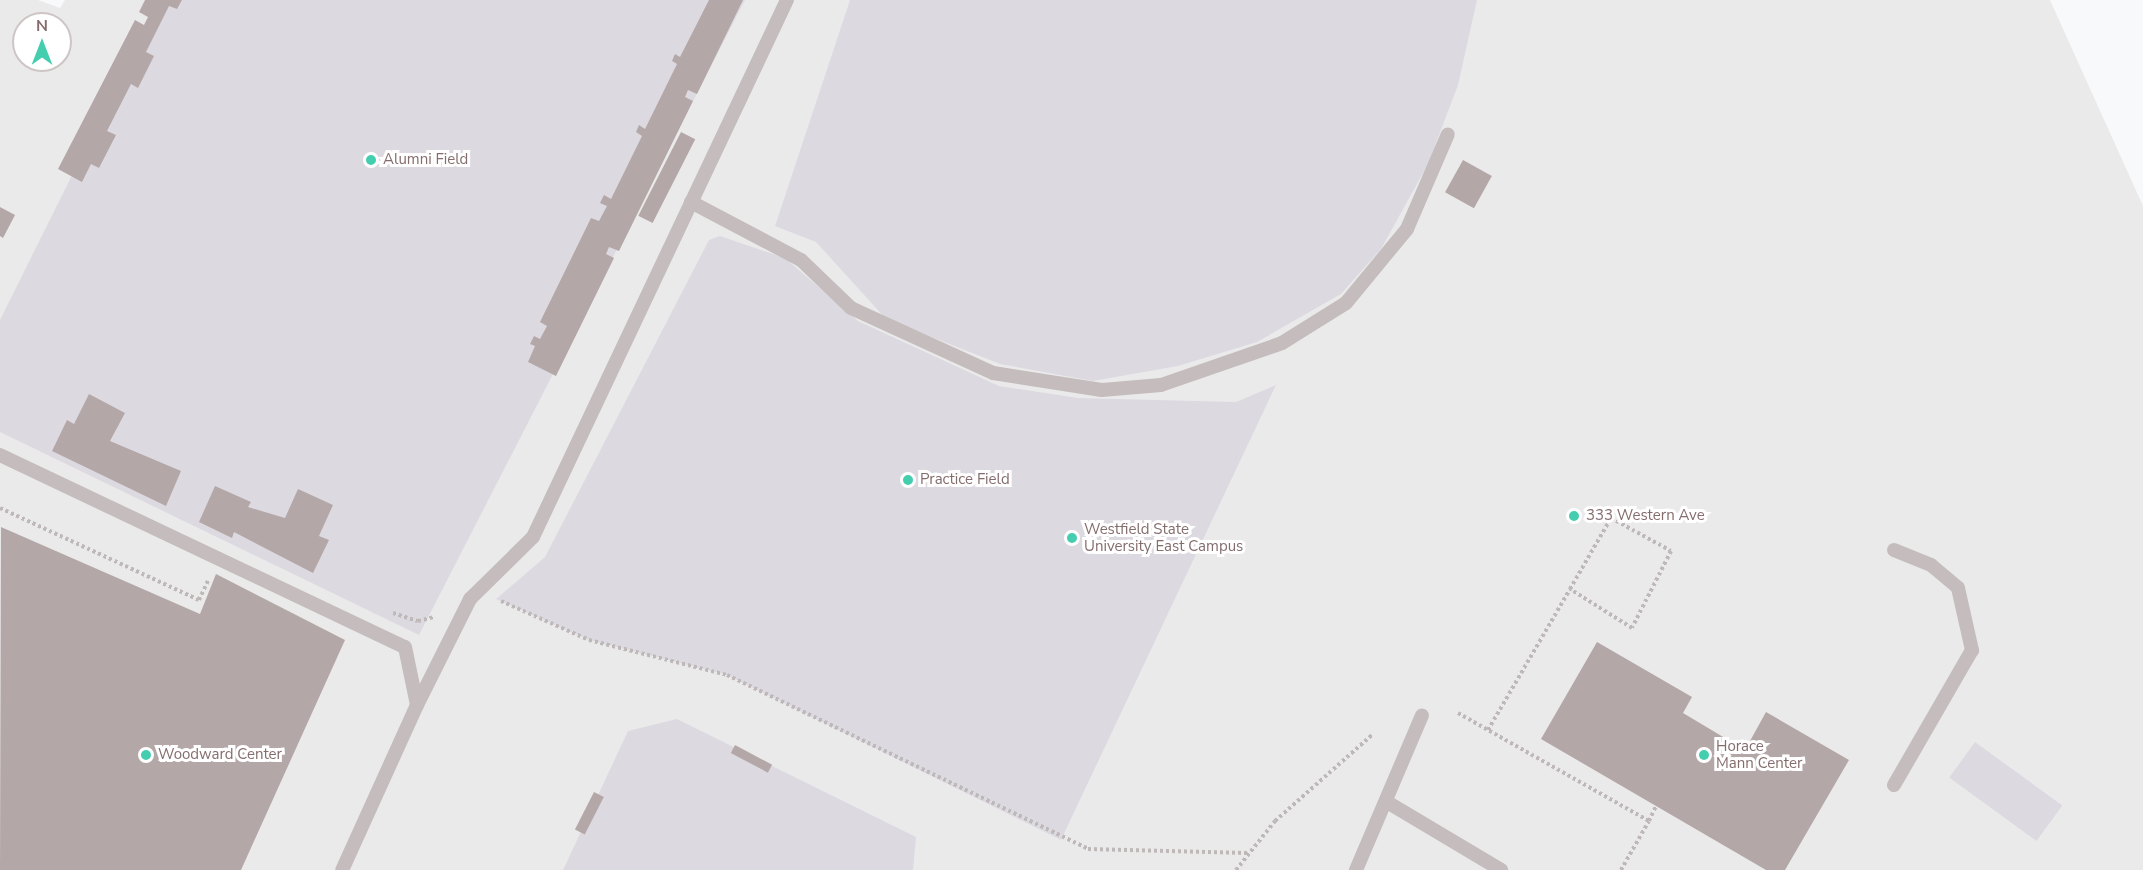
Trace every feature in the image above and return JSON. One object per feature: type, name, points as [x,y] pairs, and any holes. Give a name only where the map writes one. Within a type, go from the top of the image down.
[{"type":"lane","points":[[342,870],[417,705],[470,599],[533,537],[787,0]]},
{"type":"lane","points":[[692,202],[801,260],[851,308],[993,373],[1102,390],[1161,385],[1282,343],[1346,303],[1407,230],[1448,134]]},
{"type":"lane","points":[[0,455],[398,639],[410,658],[417,705]]},
{"type":"lane","points":[[1894,550],[1931,565],[1958,588],[1972,650],[1894,785]]},
{"type":"lane","points":[[1356,870],[1387,802],[1422,715]]},
{"type":"lane","points":[[1387,802],[1501,870]]},
{"type":"lane","points":[[1471,853],[1489,870]]},
{"type":"path","points":[[0,508],[199,600],[213,571]]},
{"type":"path","points":[[1488,730],[1611,518],[1671,552],[1632,628],[1570,589]]},
{"type":"path","points":[[496,599],[588,640],[727,675],[1088,849],[1248,853]]},
{"type":"path","points":[[389,611],[418,621],[435,616],[439,607]]},
{"type":"path","points":[[1458,713],[1649,821]]},
{"type":"path","points":[[1236,870],[1248,853],[1296,800],[1372,735]]},
{"type":"path","points":[[1621,870],[1656,806]]},
{"type":"shaded area","name":"Westfield State University East Campus","points":[[0,0],[38,0],[60,8],[65,0],[2050,0],[2143,206],[2143,870],[0,870]]},
{"type":"shaded area","name":"Alumni Field","points":[[159,0],[745,0],[419,635],[0,432],[0,320]]},
{"type":"shaded area","points":[[850,0],[1477,0],[1458,85],[1428,164],[1381,249],[1341,294],[1257,342],[1178,366],[1093,381],[1000,364],[886,319],[816,242],[775,226]]},
{"type":"shaded area","name":"Practice Field","points":[[720,236],[785,258],[858,321],[999,386],[1078,398],[1236,402],[1276,385],[1061,840],[727,675],[589,640],[496,599],[545,557],[709,240]]},
{"type":"shaded area","points":[[677,719],[916,837],[913,870],[563,870],[628,731]]},
{"type":"shaded area","points":[[1975,742],[2062,805],[2037,841],[1949,778]]},
{"type":"building","points":[[145,0],[182,0],[177,9],[169,6],[146,52],[154,56],[138,88],[131,84],[107,131],[116,135],[99,168],[91,164],[82,182],[58,169],[135,20],[144,25],[148,17],[139,12]]},
{"type":"building","points":[[709,0],[743,0],[697,94],[688,90],[685,97],[693,101],[619,251],[609,247],[606,254],[614,258],[556,376],[528,362],[535,346],[530,344],[534,336],[540,339],[547,326],[540,322],[591,218],[599,221],[607,206],[600,203],[604,195],[611,199],[642,136],[636,132],[639,125],[645,129],[677,64],[672,61],[675,54],[680,57]]},
{"type":"building","points":[[681,132],[695,139],[653,223],[638,216]]},
{"type":"building","points":[[1463,160],[1492,176],[1474,208],[1445,192]]},
{"type":"building","points":[[0,207],[15,215],[3,238],[0,236]]},
{"type":"building","points":[[89,394],[125,413],[110,441],[181,471],[166,506],[52,451],[67,420],[74,424]]},
{"type":"building","points":[[215,486],[251,502],[248,507],[285,518],[298,489],[333,505],[319,536],[329,540],[313,573],[234,532],[232,538],[199,522]]},
{"type":"building","name":"Woodward Center","points":[[1,527],[200,614],[216,574],[345,640],[241,870],[0,870]]},
{"type":"building","name":"Horace Mann Center","points":[[1597,642],[1692,697],[1683,713],[1745,750],[1766,712],[1849,760],[1785,870],[1766,870],[1541,739]]},
{"type":"building","points":[[735,745],[772,765],[768,773],[731,753]]},
{"type":"building","points":[[594,792],[604,797],[585,834],[575,829]]},
{"type":"place","name":"Alumni Field","points":[[371,160]]},
{"type":"place","name":"Practice Field","points":[[908,480]]},
{"type":"place","name":"333 Western Ave","points":[[1574,516]]},
{"type":"place","name":"Westfield State University East Campus","points":[[1072,538]]},
{"type":"place","name":"Woodward Center","points":[[146,755]]},
{"type":"place","name":"Horace Mann Center","points":[[1704,755]]}]
